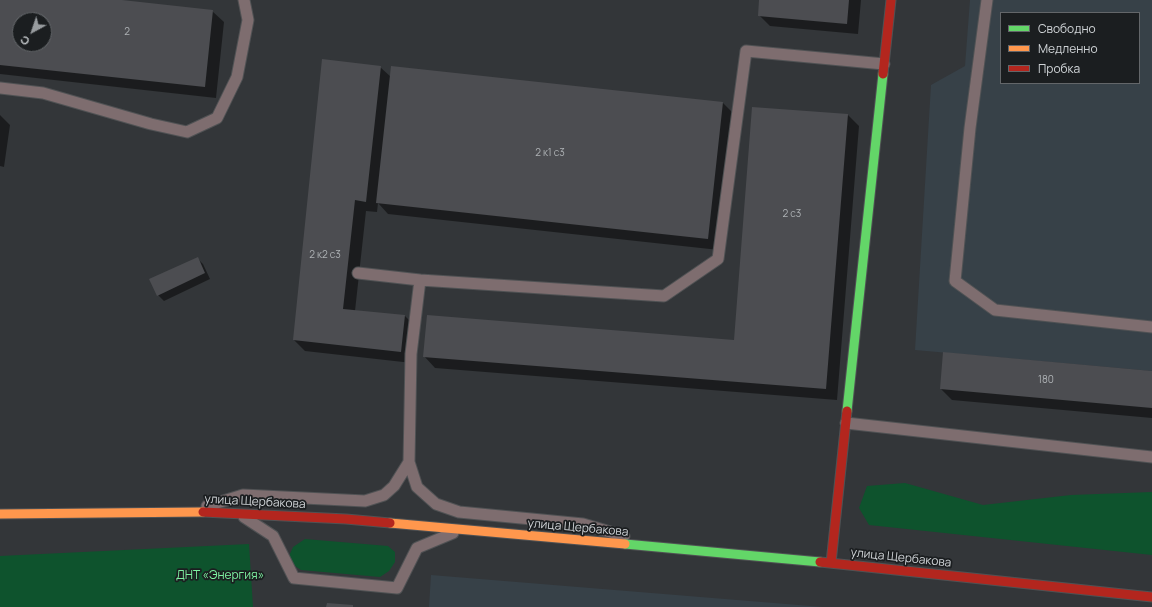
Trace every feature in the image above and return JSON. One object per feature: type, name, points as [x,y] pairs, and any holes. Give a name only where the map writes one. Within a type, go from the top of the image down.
[{"type":"main road","points":[[831,563],[891,0]]},
{"type":"main road","name":"улица Щербакова","points":[[0,514],[189,511],[346,519],[831,563],[1152,598]]},
{"type":"lane","points":[[0,88],[43,93],[151,124],[187,132],[217,118],[237,77],[248,20],[244,0]]},
{"type":"lane","points":[[987,0],[970,128],[955,280],[995,310],[1152,326]]},
{"type":"lane","points":[[358,273],[420,280],[664,296],[718,259],[746,51],[884,64]]},
{"type":"lane","points":[[420,280],[411,354],[409,462],[417,487],[436,504],[459,512],[583,524],[665,548]]},
{"type":"lane","points":[[846,423],[1152,457]]},
{"type":"lane","points":[[189,511],[243,495],[365,501],[384,494],[394,486],[409,462]]},
{"type":"lane","points":[[240,514],[273,536],[294,578],[397,588],[418,548],[460,530]]},
{"type":"shaded area","points":[[970,0],[1152,0],[1152,371],[915,350],[931,85],[965,66]]},
{"type":"shaded area","points":[[431,575],[823,607],[429,607]]},
{"type":"green space","points":[[905,483],[983,505],[1071,495],[1152,492],[1152,555],[869,525],[859,508],[867,486]]},
{"type":"green space","points":[[305,539],[388,546],[395,552],[395,562],[389,571],[380,577],[301,570],[292,564],[289,556],[293,547]]},
{"type":"green space","name":"ДНТ «Энергия»","points":[[249,544],[253,607],[0,607],[0,556]]},
{"type":"building","points":[[0,0],[122,0],[213,10],[205,87],[0,65]]},
{"type":"building","points":[[759,0],[849,0],[847,24],[758,16]]},
{"type":"building","points":[[322,59],[381,66],[366,202],[355,200],[343,309],[405,315],[401,352],[293,340]]},
{"type":"building","points":[[391,66],[723,102],[708,239],[376,203]]},
{"type":"building","points":[[752,107],[848,114],[826,389],[423,357],[427,315],[734,340]]},
{"type":"building","points":[[198,257],[205,273],[157,296],[149,279]]},
{"type":"building","points":[[943,352],[1152,371],[1152,408],[940,389]]},
{"type":"building","points":[[327,603],[353,605],[353,607],[326,607]]},
{"type":"traffic: fast","points":[[847,411],[883,74]]},
{"type":"traffic: fast","points":[[625,544],[820,562]]},
{"type":"traffic: slow","points":[[0,514],[203,512]]},
{"type":"traffic: slow","points":[[390,523],[625,544]]},
{"type":"traffic: jam","points":[[883,74],[891,0]]},
{"type":"traffic: jam","points":[[831,563],[847,411]]},
{"type":"traffic: jam","points":[[203,512],[346,519],[390,523]]},
{"type":"traffic: jam","points":[[820,562],[1152,597]]}]
